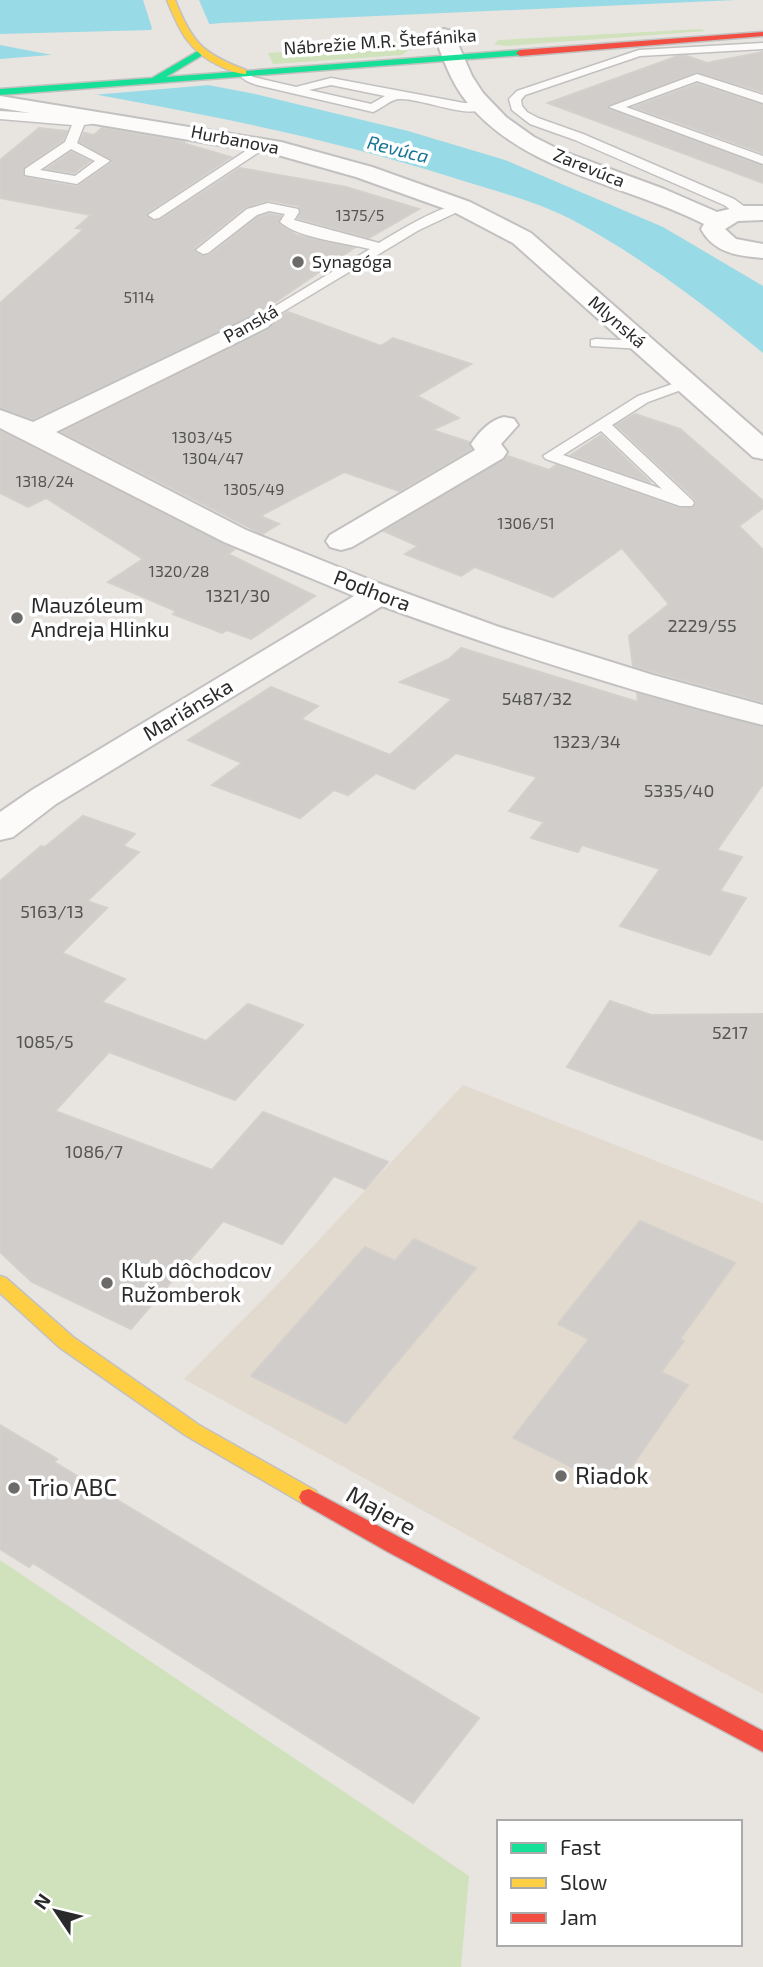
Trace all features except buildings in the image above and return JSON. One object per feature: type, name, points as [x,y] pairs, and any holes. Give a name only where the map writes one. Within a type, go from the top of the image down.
[{"type":"main road","points":[[171,0],[186,38],[198,54],[243,72]]},
{"type":"main road","points":[[737,19],[763,18]]},
{"type":"main road","name":"Nábrežie M.R. Štefánika","points":[[0,92],[160,76],[183,77],[763,34]]},
{"type":"main road","points":[[159,57],[234,51]]},
{"type":"main road","points":[[160,76],[198,54]]},
{"type":"main road","name":"Majere","points":[[0,1283],[66,1342],[192,1430],[395,1546],[763,1742]]},
{"type":"street","points":[[444,35],[477,101]]},
{"type":"street","name":"Zarevúca","points":[[477,101],[505,128],[544,150],[681,203],[718,222]]},
{"type":"street","name":"Hurbanova","points":[[0,102],[261,145],[364,172],[462,207]]},
{"type":"street","name":"Mlynská","points":[[462,207],[522,238],[763,451]]},
{"type":"street","points":[[754,213],[718,222],[714,233],[722,241],[736,247],[763,251]]},
{"type":"street","name":"Panská","points":[[34,432],[259,322]]},
{"type":"street","name":"Podhora","points":[[0,418],[34,432],[235,536],[379,595],[513,642],[763,715]]},
{"type":"street","points":[[304,565],[493,452],[485,444],[504,425]]},
{"type":"street","name":"Mariánska","points":[[0,829],[44,797],[379,595]]},
{"type":"lane","points":[[754,213],[579,137],[534,121],[516,107],[515,99],[522,93],[639,53],[763,46]]},
{"type":"lane","points":[[243,72],[249,79],[261,83],[373,108],[395,95],[464,107],[477,101]]},
{"type":"lane","points":[[763,99],[697,77],[615,107],[763,160]]},
{"type":"lane","points":[[0,115],[79,122],[108,118]]},
{"type":"lane","points":[[70,144],[104,161],[78,180],[29,172],[70,144],[79,122]]},
{"type":"lane","points":[[154,215],[261,145]]},
{"type":"lane","points":[[203,250],[252,212],[268,207],[293,212],[287,222],[304,229],[380,247]]},
{"type":"lane","name":"Panská","points":[[259,322],[414,227],[462,207]]},
{"type":"lane","points":[[596,343],[642,345]]},
{"type":"lane","points":[[602,424],[686,503],[551,456],[602,424],[643,399],[687,383]]},
{"type":"shaded area","name":"Riadok","points":[[463,1085],[763,1203],[763,1694],[536,1573],[184,1379],[277,1285]]},
{"type":"green space","points":[[700,29],[706,31],[505,46],[494,44],[499,40]]},
{"type":"green space","points":[[390,44],[410,49],[402,55],[273,64],[268,53]]},
{"type":"green space","points":[[0,1560],[469,1876],[461,1967],[0,1967]]},
{"type":"water","points":[[0,0],[736,0],[221,23],[151,30],[0,34]]},
{"type":"water","name":"Revúca","points":[[0,45],[255,94],[408,131],[505,160],[663,227],[763,286],[763,353],[650,267],[603,237],[548,209],[398,161],[285,132],[0,77]]},
{"type":"pier","points":[[143,0],[199,0],[211,28],[149,34],[152,28]]},
{"type":"pier","points":[[62,54],[221,84],[81,96],[0,80],[0,59]]},
{"type":"traffic: fast","points":[[0,92],[520,53]]},
{"type":"traffic: fast","points":[[156,79],[198,54]]},
{"type":"traffic: slow","points":[[171,0],[183,29],[195,47],[214,60],[243,72]]},
{"type":"traffic: slow","points":[[0,1283],[66,1342],[192,1430],[309,1497]]},
{"type":"traffic: jam","points":[[520,53],[763,34]]},
{"type":"traffic: jam","points":[[309,1497],[395,1546],[763,1742]]},
{"type":"place","name":"Synagóga","points":[[298,262]]},
{"type":"place","name":"Mauzóleum Andreja Hlinku","points":[[17,618]]},
{"type":"place","name":"Klub dôchodcov Ružomberok","points":[[107,1283]]},
{"type":"place","name":"Riadok","points":[[561,1476]]},
{"type":"place","name":"Trio ABC","points":[[14,1488]]}]
